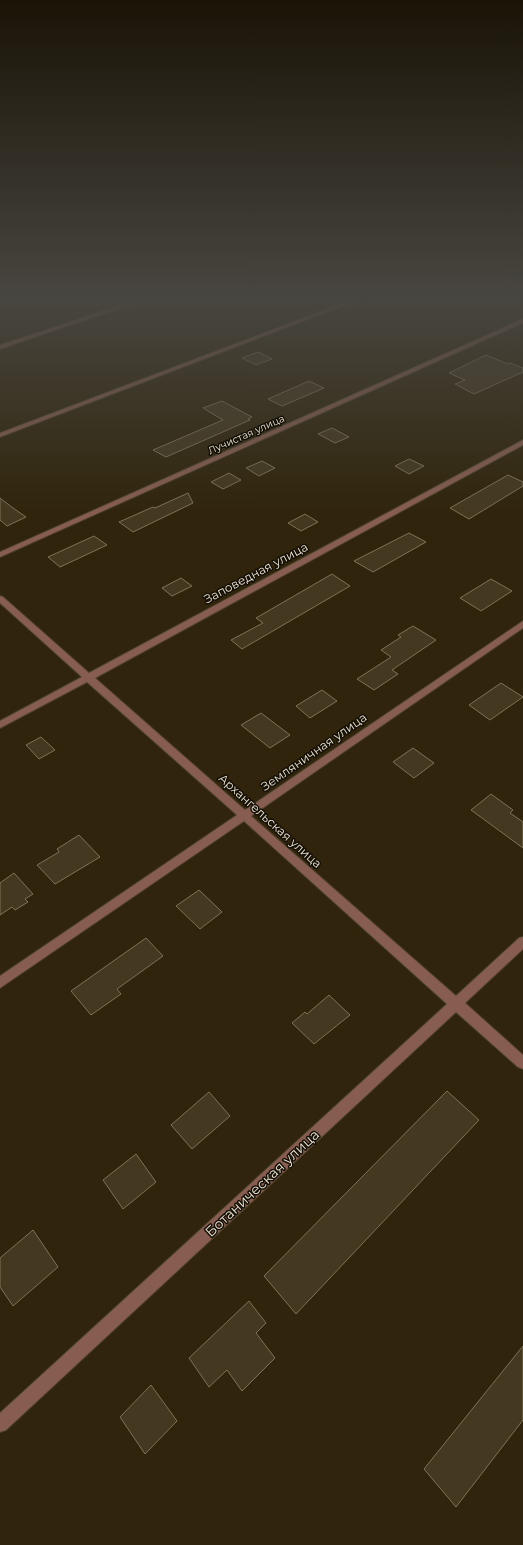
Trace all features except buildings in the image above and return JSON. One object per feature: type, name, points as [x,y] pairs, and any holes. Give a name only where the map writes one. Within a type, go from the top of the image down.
[{"type":"street","points":[[0,435],[173,369]]},
{"type":"street","name":"Лучистая улица","points":[[0,555],[415,369]]},
{"type":"street","name":"Заповедная улица","points":[[0,725],[523,442]]},
{"type":"street","name":"Архангельская улица","points":[[0,599],[523,1063]]},
{"type":"street","name":"Земляничная улица","points":[[0,983],[523,624]]},
{"type":"street","name":"Ботаническая улица","points":[[0,1424],[523,942]]}]
